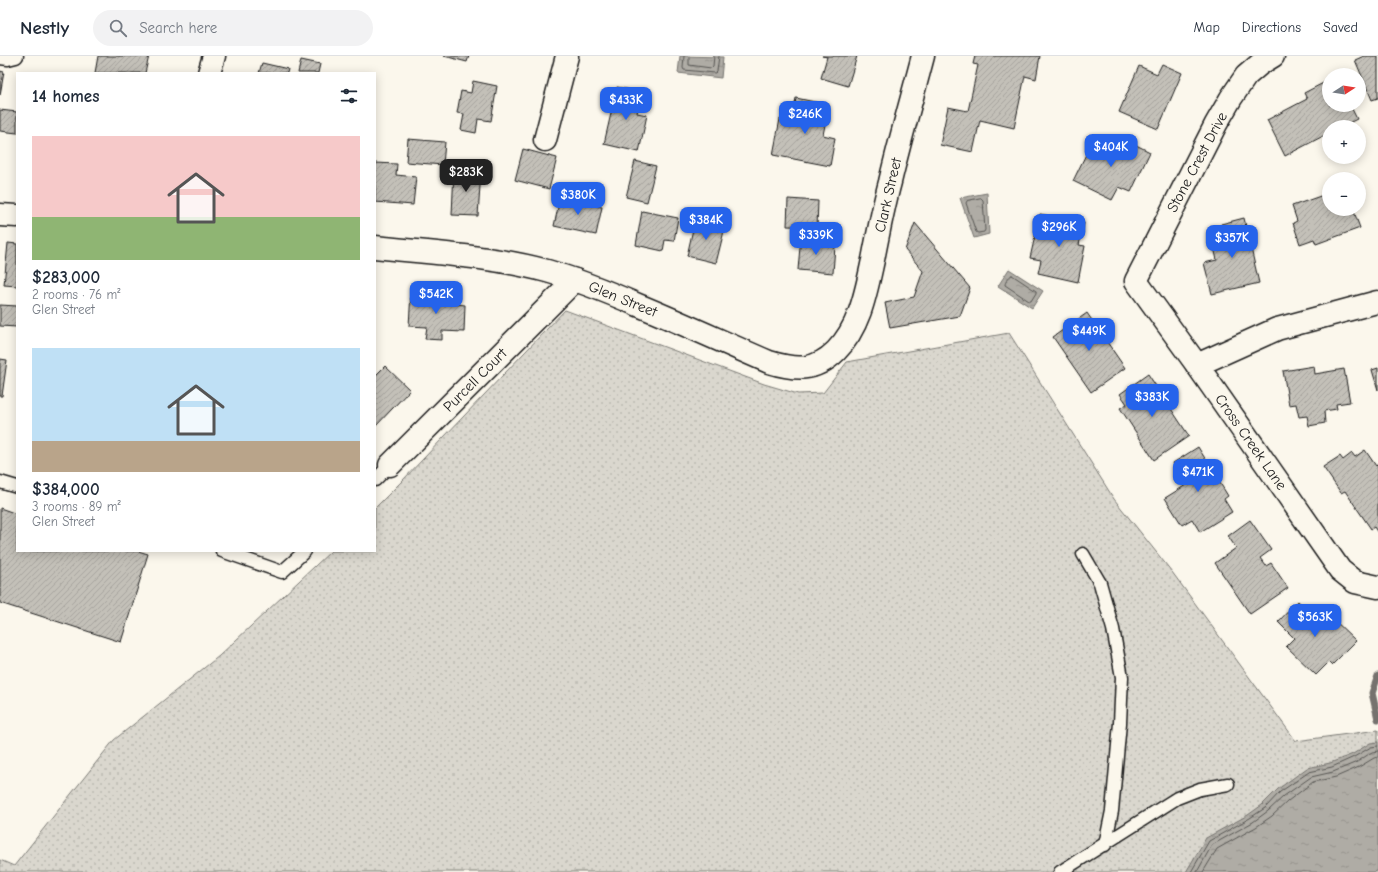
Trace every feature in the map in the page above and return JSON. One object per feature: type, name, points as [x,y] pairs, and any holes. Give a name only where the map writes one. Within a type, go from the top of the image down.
[{"type":"street","points":[[209,72],[214,56]]},
{"type":"street","points":[[545,140],[567,56]]},
{"type":"street","name":"Clark Street","points":[[850,333],[859,315],[865,293],[890,182],[923,56]]},
{"type":"street","name":"Stone Crest Drive","points":[[1136,280],[1216,124],[1231,98],[1246,76],[1260,64],[1273,56]]},
{"type":"street","points":[[0,215],[16,216]]},
{"type":"street","name":"Glen Street","points":[[376,247],[514,263],[546,271],[575,280],[648,309],[769,362],[784,367],[799,368],[813,366],[826,360],[836,351],[850,333]]},
{"type":"street","name":"Purcell Court","points":[[382,472],[575,280]]},
{"type":"street","name":"Cross Creek Lane","points":[[1136,280],[1340,570],[1355,582],[1378,587]]},
{"type":"street","points":[[1197,365],[1277,329],[1377,302]]},
{"type":"lane","points":[[0,58],[8,59],[17,56]]},
{"type":"lane","points":[[0,482],[16,488]]},
{"type":"lane","points":[[225,552],[282,572],[304,552]]},
{"type":"lane","points":[[1082,554],[1100,582],[1113,629],[1122,677],[1120,723],[1112,811],[1104,845]]},
{"type":"lane","points":[[1060,872],[1177,798],[1200,789],[1228,784]]},
{"type":"shaded area","points":[[565,310],[764,384],[798,394],[823,393],[847,362],[1009,333],[1114,499],[1172,572],[1296,741],[1378,730],[1378,872],[0,872],[0,860],[14,866],[114,740],[219,656],[330,552],[376,552],[376,507]]},
{"type":"water","points":[[680,56],[723,57],[721,78],[678,73]]},
{"type":"water","points":[[987,193],[989,234],[974,238],[960,198]]},
{"type":"water","points":[[1009,269],[1043,291],[1032,308],[998,286]]},
{"type":"water","points":[[1378,742],[1378,869],[1374,872],[1186,872],[1206,838],[1248,815],[1262,805],[1278,789],[1307,768],[1330,763],[1353,754],[1370,743]]},
{"type":"building","points":[[98,56],[149,56],[145,72],[95,72]]},
{"type":"building","points":[[444,56],[469,56],[467,62]]},
{"type":"building","points":[[822,56],[857,56],[848,86],[821,78],[827,57]]},
{"type":"building","points":[[975,56],[1040,56],[1036,79],[1025,76],[1014,128],[980,120],[973,152],[940,145],[948,107],[968,111],[978,65],[973,64]]},
{"type":"building","points":[[1364,56],[1378,56],[1378,98],[1372,100],[1366,86],[1366,68],[1358,68],[1355,60]]},
{"type":"building","points":[[301,60],[320,64],[318,72],[298,72]]},
{"type":"building","points":[[262,63],[288,69],[287,72],[259,72]]},
{"type":"building","points":[[1162,64],[1182,73],[1158,129],[1119,112],[1139,66],[1157,74]]},
{"type":"building","points":[[0,71],[4,72],[0,95]]},
{"type":"building","points":[[473,81],[497,86],[491,121],[478,119],[476,133],[461,130],[464,114],[457,113],[461,91],[471,93]]},
{"type":"building","points":[[1322,84],[1322,112],[1354,112],[1357,119],[1322,120],[1322,137],[1285,156],[1267,120],[1307,99],[1304,93]]},
{"type":"building","points":[[617,87],[641,92],[637,113],[647,115],[639,152],[604,144]]},
{"type":"building","points":[[796,98],[829,105],[823,135],[835,138],[830,166],[773,155],[780,119],[792,121]]},
{"type":"building","points":[[0,110],[16,112],[16,133],[0,131]]},
{"type":"building","points":[[1094,138],[1120,151],[1126,140],[1150,152],[1131,192],[1119,187],[1112,200],[1073,181]]},
{"type":"building","points":[[408,139],[445,142],[443,165],[406,162]]},
{"type":"building","points":[[523,149],[557,158],[549,189],[515,180]]},
{"type":"building","points":[[635,161],[656,166],[647,202],[626,197]]},
{"type":"building","points":[[376,163],[397,164],[396,175],[416,177],[413,205],[376,202]]},
{"type":"building","points":[[454,170],[481,171],[478,216],[452,215]]},
{"type":"building","points":[[1322,195],[1322,216],[1356,216],[1360,228],[1316,244],[1314,239],[1300,244],[1293,223],[1297,221],[1292,206]]},
{"type":"building","points":[[560,198],[602,207],[596,235],[554,226]]},
{"type":"building","points":[[788,199],[818,201],[817,227],[787,226]]},
{"type":"building","points":[[642,211],[678,218],[674,241],[665,240],[663,251],[636,245]]},
{"type":"building","points":[[1040,214],[1084,223],[1079,245],[1085,246],[1078,282],[1038,273],[1041,260],[1030,258]]},
{"type":"building","points":[[1244,218],[1259,283],[1212,294],[1204,263],[1217,260],[1211,235],[1223,233],[1221,224]]},
{"type":"building","points":[[695,220],[725,227],[716,263],[687,256]]},
{"type":"building","points":[[915,223],[970,288],[960,316],[890,328],[885,303],[914,297],[923,271],[905,250]]},
{"type":"building","points":[[801,235],[817,237],[817,244],[835,246],[833,273],[798,270]]},
{"type":"building","points":[[8,243],[16,244],[16,286],[4,285]]},
{"type":"building","points":[[411,292],[447,295],[447,303],[465,305],[464,332],[442,331],[442,340],[425,339],[427,327],[409,326]]},
{"type":"building","points":[[0,305],[16,306],[16,327],[0,326]]},
{"type":"building","points":[[1087,313],[1125,368],[1091,392],[1053,337]]},
{"type":"building","points":[[0,359],[7,360],[2,396],[0,396]]},
{"type":"building","points":[[385,366],[410,390],[376,426],[376,375]]},
{"type":"building","points":[[1314,366],[1315,374],[1344,369],[1350,402],[1336,404],[1337,409],[1324,411],[1325,423],[1309,426],[1307,416],[1299,417],[1296,404],[1289,405],[1283,371]]},
{"type":"building","points":[[1378,368],[1378,390],[1372,370]]},
{"type":"building","points":[[1148,374],[1189,436],[1154,460],[1120,408],[1127,404],[1120,394]]},
{"type":"building","points":[[1198,447],[1228,496],[1224,499],[1232,512],[1200,532],[1192,519],[1182,525],[1165,498],[1186,485],[1173,463]]},
{"type":"building","points":[[1365,450],[1376,466],[1378,464],[1378,533],[1374,527],[1371,529],[1345,491],[1341,493],[1323,467],[1340,456],[1343,460],[1352,453],[1355,457]]},
{"type":"building","points":[[0,508],[16,514],[16,552],[141,552],[148,554],[121,642],[0,603]]},
{"type":"building","points":[[1250,520],[1271,550],[1260,558],[1266,566],[1271,563],[1288,588],[1250,614],[1215,563],[1236,548],[1228,536]]},
{"type":"building","points":[[1298,601],[1321,623],[1329,615],[1356,641],[1332,665],[1329,662],[1316,675],[1286,646],[1294,638],[1278,622]]},
{"type":"waterway","points":[[1378,676],[1372,693],[1378,719]]}]
